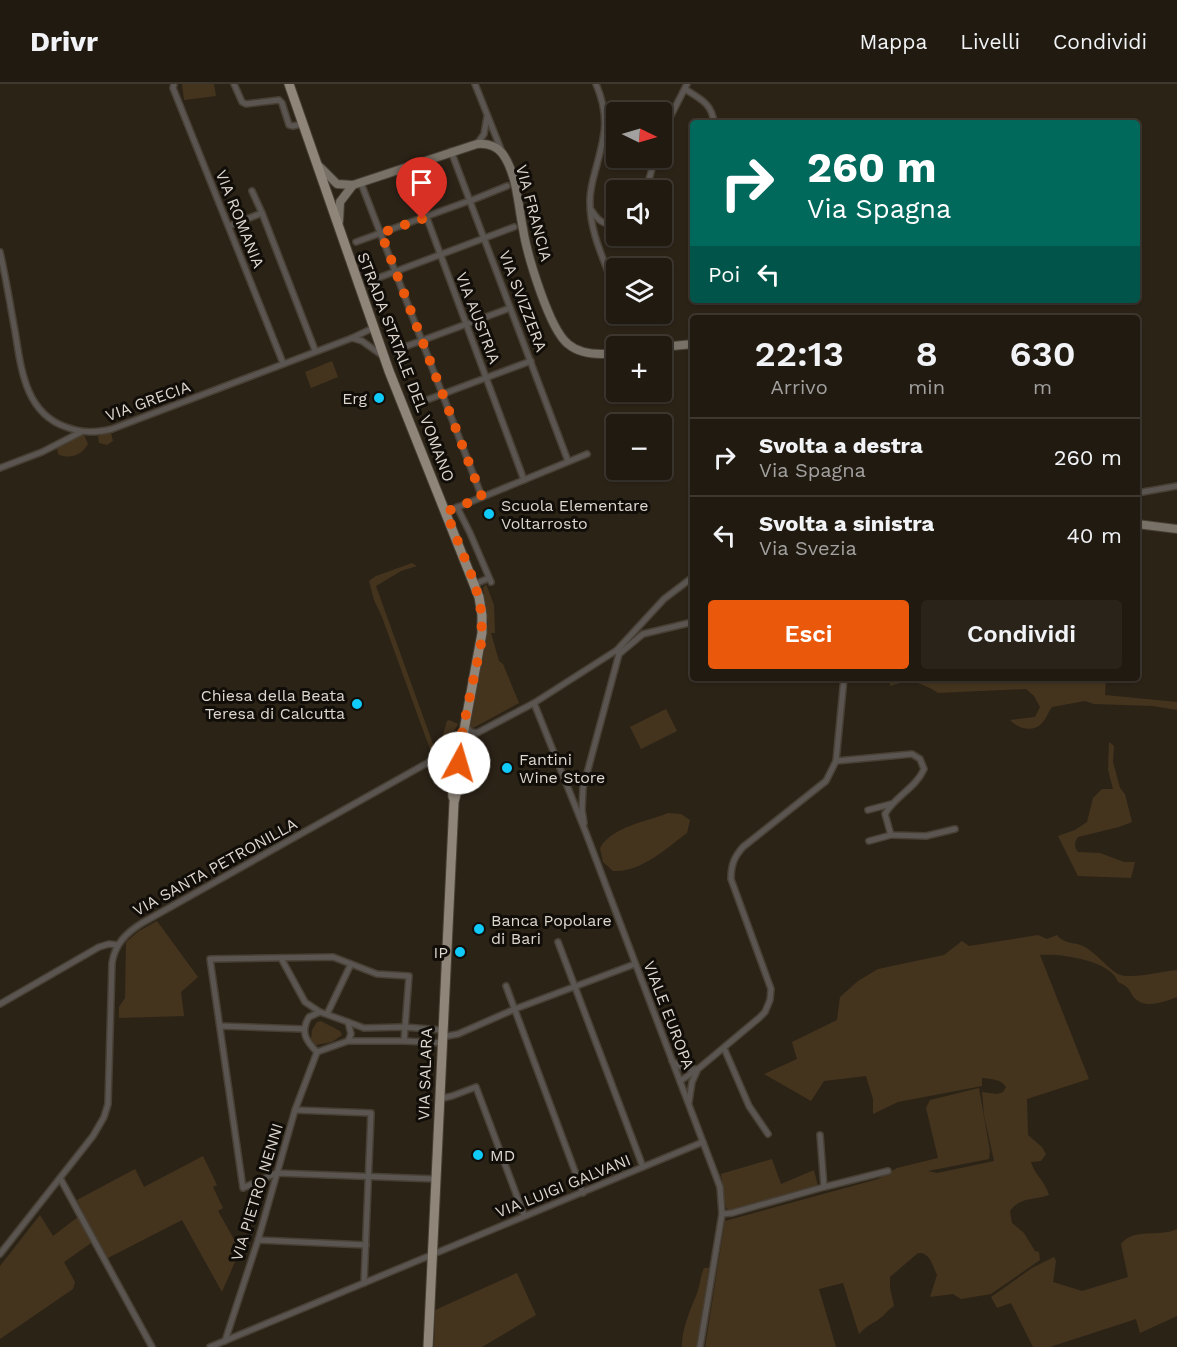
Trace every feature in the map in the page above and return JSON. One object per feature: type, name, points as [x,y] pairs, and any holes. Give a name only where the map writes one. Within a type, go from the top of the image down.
[{"type":"main road","name":"STRADA STATALE DEL VOMANO","points":[[289,84],[383,356],[475,584],[481,607],[482,633],[460,752]]},
{"type":"main road","points":[[327,195],[451,152],[482,144]]},
{"type":"main road","name":"VIA FRANCIA","points":[[482,144],[495,147],[504,155],[511,172],[523,231],[539,285],[557,333],[567,344],[578,350],[606,353]]},
{"type":"main road","points":[[316,163],[332,180],[345,189]]},
{"type":"main road","points":[[342,238],[338,210],[345,189]]},
{"type":"main road","points":[[672,346],[690,344]]},
{"type":"main road","points":[[1140,524],[1177,529]]},
{"type":"main road","points":[[451,745],[460,752],[461,759],[457,766],[443,765],[440,751],[444,746],[451,745],[463,729]]},
{"type":"main road","name":"VIA SALARA","points":[[428,1347],[454,802],[451,777],[443,765]]},
{"type":"main road","name":"VIA SALARA","points":[[454,802],[458,787],[457,766]]},
{"type":"street","name":"VIA ROMANIA","points":[[174,84],[173,88],[283,363]]},
{"type":"street","points":[[234,84],[242,102],[246,104],[279,100],[289,125],[302,124]]},
{"type":"street","points":[[475,84],[504,155]]},
{"type":"street","points":[[596,84],[606,114],[606,129],[591,185],[590,207],[593,230],[606,265]]},
{"type":"street","points":[[672,113],[686,86],[706,103],[712,112],[713,120]]},
{"type":"street","points":[[482,144],[487,116]]},
{"type":"street","points":[[482,144],[490,141],[493,130]]},
{"type":"street","name":"VIA SVIZZERA","points":[[451,152],[568,461]]},
{"type":"street","name":"VIA AUSTRIA","points":[[408,167],[524,480]]},
{"type":"street","points":[[357,184],[381,233],[482,497]]},
{"type":"street","points":[[356,242],[426,218],[507,186]]},
{"type":"street","points":[[252,191],[315,350]]},
{"type":"street","points":[[590,207],[596,219],[606,224]]},
{"type":"street","points":[[229,226],[262,213]]},
{"type":"street","points":[[370,280],[514,227]]},
{"type":"street","name":"VIA GRECIA","points":[[0,252],[19,357],[28,393],[50,420],[81,432],[112,429],[373,328]]},
{"type":"street","points":[[396,350],[510,308]]},
{"type":"street","points":[[352,338],[362,341],[383,356]]},
{"type":"street","points":[[362,341],[377,338]]},
{"type":"street","points":[[416,404],[531,361]]},
{"type":"street","points":[[0,468],[42,452],[81,432]]},
{"type":"street","points":[[446,512],[587,454]]},
{"type":"street","points":[[1140,492],[1177,486]]},
{"type":"street","points":[[457,507],[471,533],[490,580],[475,584]]},
{"type":"street","points":[[586,832],[582,810],[584,788],[618,652],[664,599],[690,579]]},
{"type":"street","points":[[463,729],[477,733],[618,652],[643,634],[690,623]]},
{"type":"street","points":[[680,1081],[698,1070],[765,1012],[771,1000],[771,989],[731,879],[731,868],[735,856],[826,781],[836,761],[844,681]]},
{"type":"street","name":"VIALE EUROPA","points":[[534,702],[586,832],[720,1187],[722,1214],[700,1347]]},
{"type":"street","name":"VIA SANTA PETRONILLA","points":[[118,945],[131,930],[142,923],[429,762],[440,751]]},
{"type":"street","points":[[836,761],[912,754],[920,759],[924,769],[920,779],[891,804],[885,814],[891,835]]},
{"type":"street","points":[[429,762],[443,765]]},
{"type":"street","points":[[868,810],[891,804]]},
{"type":"street","points":[[868,841],[891,835],[926,836],[955,829]]},
{"type":"street","points":[[558,942],[643,1167]]},
{"type":"street","points":[[0,1004],[99,947],[109,944],[118,945],[112,963],[108,1104],[100,1126],[0,1254]]},
{"type":"street","points":[[404,1041],[409,976],[377,974],[333,957],[210,959],[243,1188],[276,1173],[436,1179]]},
{"type":"street","points":[[281,958],[305,1002],[320,1012],[364,1028],[404,1027],[442,1036]]},
{"type":"street","points":[[327,1014],[351,964]]},
{"type":"street","points":[[320,1012],[309,1017],[304,1029],[307,1042],[317,1052],[348,1041],[404,1041],[458,1034],[635,964]]},
{"type":"street","points":[[506,986],[583,1193]]},
{"type":"street","points":[[348,1022],[351,1035],[348,1041]]},
{"type":"street","points":[[220,1026],[304,1029]]},
{"type":"street","points":[[724,1048],[749,1106],[768,1134]]},
{"type":"street","name":"VIA PIETRO NENNI","points":[[225,1341],[258,1240],[295,1110],[317,1052]]},
{"type":"street","points":[[672,1061],[684,1069],[698,1070]]},
{"type":"street","points":[[688,1104],[692,1082],[698,1070]]},
{"type":"street","points":[[439,1099],[476,1087],[524,1215]]},
{"type":"street","points":[[295,1110],[371,1113],[364,1283]]},
{"type":"street","points":[[820,1135],[824,1187]]},
{"type":"street","name":"VIA LUIGI GALVANI","points":[[210,1347],[703,1142]]},
{"type":"street","points":[[722,1214],[888,1171]]},
{"type":"street","points":[[60,1179],[152,1347]]},
{"type":"street","points":[[258,1240],[366,1245]]},
{"type":"shaded area","points":[[182,84],[214,84],[216,96],[184,100]]},
{"type":"shaded area","points":[[332,361],[338,377],[311,388],[305,372]]},
{"type":"shaded area","points":[[111,433],[113,441],[107,445],[99,443],[98,436]]},
{"type":"shaded area","points":[[84,435],[88,444],[82,451],[66,457],[58,454],[57,448],[73,438]]},
{"type":"shaded area","points":[[412,563],[417,566],[401,571],[376,586],[433,744],[442,738],[447,721],[458,724],[450,739],[431,752],[369,581],[376,576]]},
{"type":"shaded area","points":[[486,584],[494,605],[495,633],[491,633],[499,661],[503,664],[519,703],[470,728],[488,624],[483,588]]},
{"type":"shaded area","points":[[890,681],[908,681],[890,686]]},
{"type":"shaded area","points":[[913,681],[1106,681],[1105,695],[1177,702],[1177,710],[1153,706],[1094,704],[1085,701],[1052,707],[1041,724],[1029,729],[1010,720],[1035,717],[1040,707],[1034,696],[1026,689],[938,693]]},
{"type":"shaded area","points":[[666,709],[677,731],[641,749],[630,727]]},
{"type":"shaded area","points":[[1109,742],[1114,746],[1113,762],[1132,822],[1078,837],[1075,846],[1078,852],[1100,853],[1124,862],[1135,862],[1131,878],[1078,876],[1058,836],[1075,830],[1087,822],[1093,798],[1102,789],[1113,789],[1108,770]]},
{"type":"shaded area","points":[[668,813],[681,814],[690,820],[687,833],[671,846],[643,864],[623,871],[613,871],[603,862],[600,848],[613,835]]},
{"type":"shaded area","points":[[157,921],[198,977],[181,992],[184,1016],[119,1018],[119,1007],[125,998],[126,942],[139,931]]},
{"type":"shaded area","points":[[1038,935],[1047,939],[1057,935],[1066,941],[1083,946],[1121,975],[1137,976],[1177,970],[1177,997],[1147,1004],[1138,1001],[1129,989],[1118,982],[1106,968],[1071,957],[1040,955],[1089,1079],[1027,1099],[1028,1135],[1042,1147],[1046,1154],[1041,1161],[1031,1162],[1049,1195],[1018,1203],[1010,1211],[1012,1223],[1024,1233],[1035,1251],[1039,1252],[1040,1260],[991,1294],[961,1299],[953,1294],[930,1297],[937,1275],[928,1257],[918,1253],[890,1277],[894,1306],[859,1334],[843,1283],[819,1289],[836,1347],[705,1347],[725,1221],[878,1179],[897,1168],[938,1158],[926,1108],[930,1100],[979,1088],[990,1151],[989,1159],[928,1171],[937,1173],[994,1161],[984,1115],[982,1092],[997,1094],[1003,1092],[1006,1087],[999,1081],[982,1078],[982,1086],[898,1102],[873,1114],[873,1099],[866,1076],[824,1081],[811,1101],[764,1074],[797,1059],[792,1042],[837,1020],[840,997],[858,981],[878,969],[944,955],[962,941],[969,946]]},
{"type":"shaded area","points":[[321,1021],[340,1031],[342,1035],[332,1042],[316,1045],[311,1039],[312,1030],[317,1022]]},
{"type":"shaded area","points":[[203,1156],[217,1185],[213,1187],[223,1208],[218,1211],[240,1250],[222,1292],[182,1220],[106,1259],[77,1200],[135,1169],[144,1187]]},
{"type":"shaded area","points":[[772,1159],[781,1184],[814,1170],[818,1186],[731,1211],[726,1208],[721,1174]]},
{"type":"shaded area","points":[[40,1215],[53,1236],[78,1217],[91,1243],[64,1262],[75,1282],[73,1289],[0,1339],[0,1266]]},
{"type":"shaded area","points":[[1177,1229],[1177,1316],[1140,1333],[1136,1319],[1050,1347],[1033,1347],[1011,1303],[997,1308],[991,1297],[1032,1268],[1054,1257],[1056,1261],[1053,1282],[1082,1291],[1128,1277],[1121,1244],[1126,1239],[1140,1234],[1170,1232]]},
{"type":"shaded area","points":[[704,1268],[709,1268],[697,1347],[682,1347],[684,1328]]},
{"type":"shaded area","points":[[517,1273],[536,1315],[482,1347],[434,1347],[435,1310]]},
{"type":"place","name":"Erg","points":[[379,398]]},
{"type":"place","name":"Scuola Elementare Voltarrosto","points":[[489,514]]},
{"type":"place","name":"Chiesa della Beata Teresa di Calcutta","points":[[357,704]]},
{"type":"place","name":"Fantini Wine Store","points":[[507,768]]},
{"type":"place","name":"Banca Popolare di Bari","points":[[479,929]]},
{"type":"place","name":"IP","points":[[460,952]]},
{"type":"place","name":"MD","points":[[478,1155]]},
{"type":"route","points":[[422,219],[381,233],[482,497],[446,512],[475,584],[483,625],[462,733],[459,763]]}]
